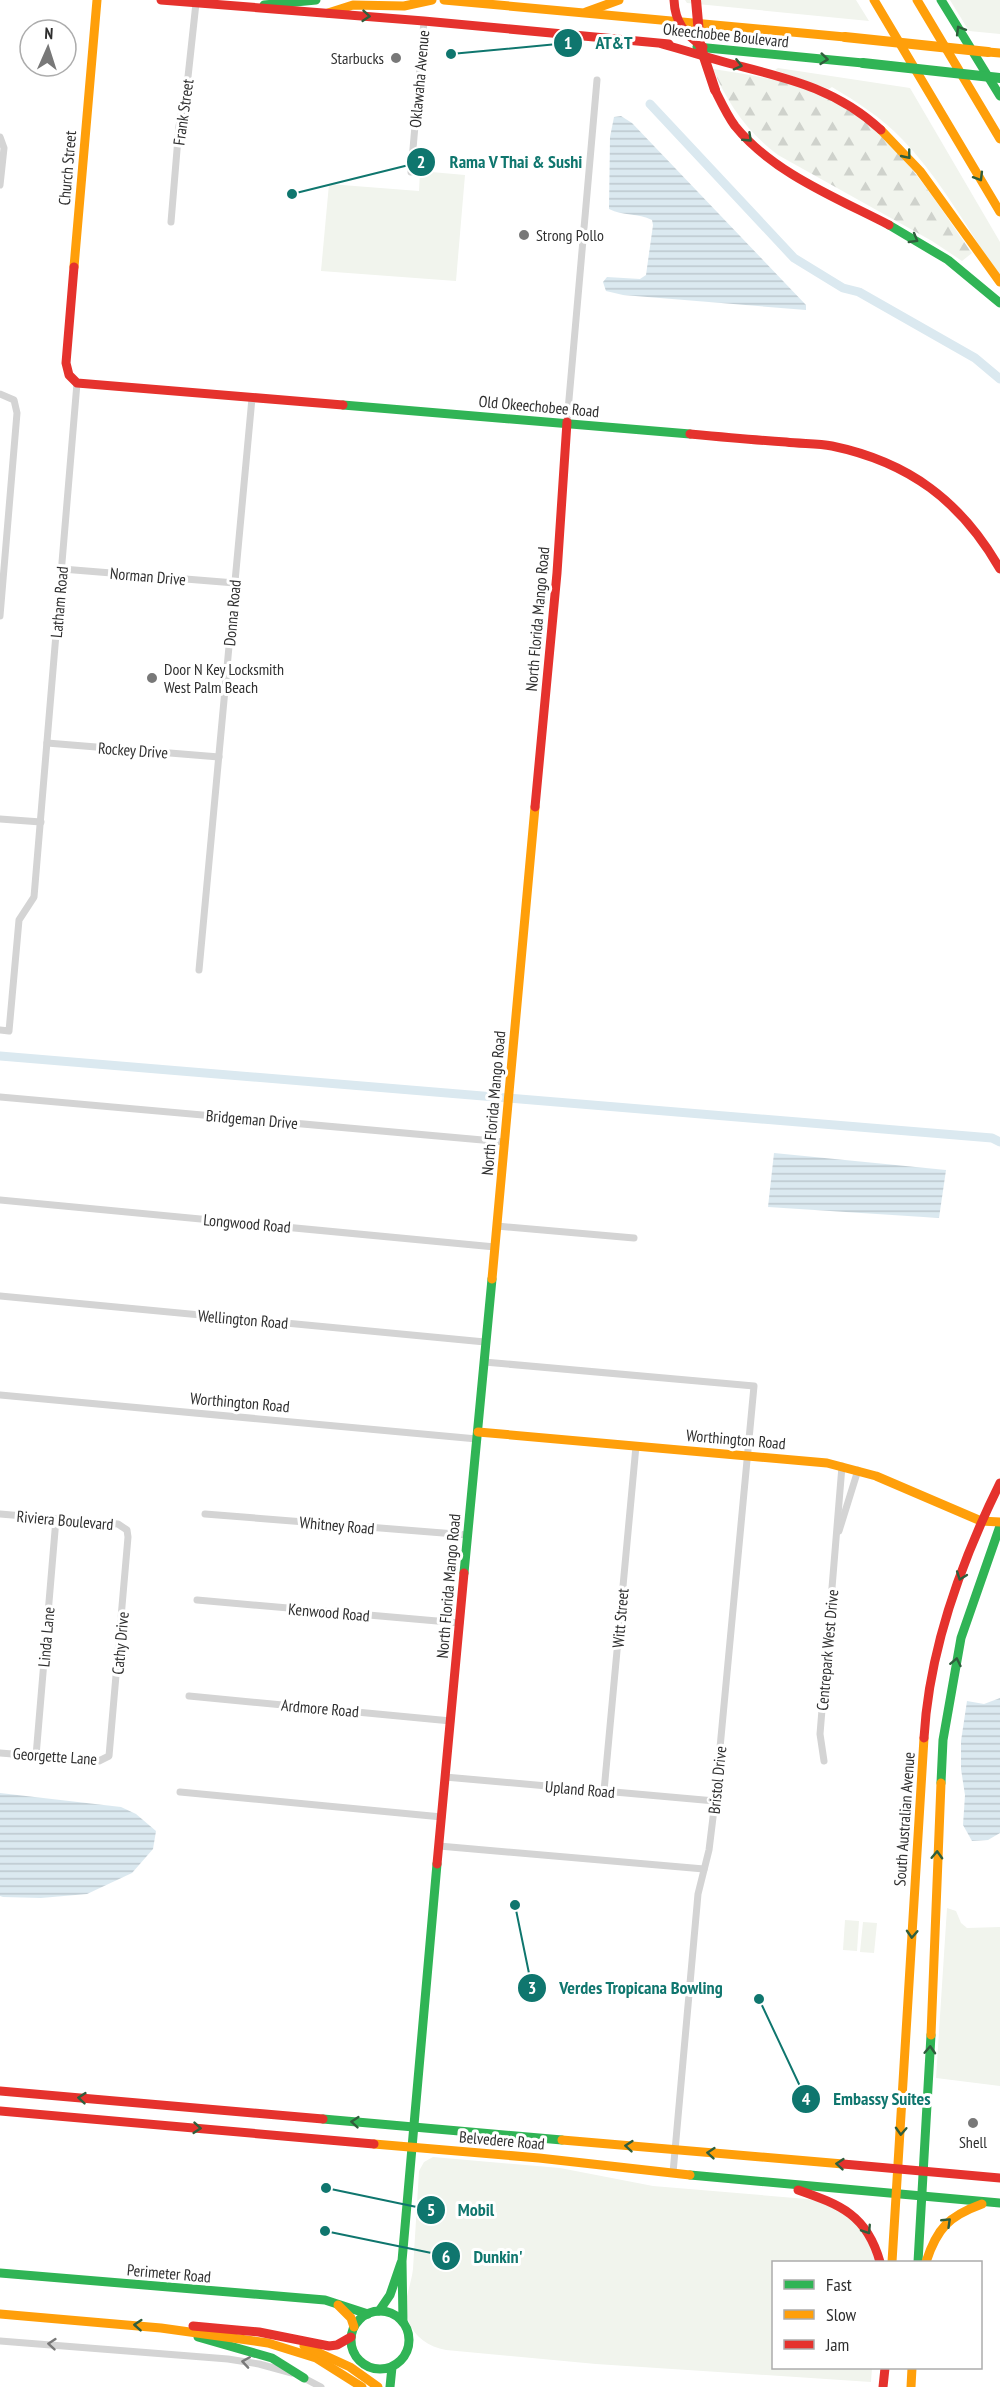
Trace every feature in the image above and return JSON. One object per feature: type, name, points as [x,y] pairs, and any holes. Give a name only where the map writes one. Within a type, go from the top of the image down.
[{"type":"main road","name":"Church Street","points":[[77,383],[66,370],[97,0]]},
{"type":"main road","name":"Okeechobee Boulevard","points":[[161,0],[424,21],[1000,78]]},
{"type":"main road","points":[[251,7],[282,1],[316,0]]},
{"type":"main road","points":[[328,13],[340,4],[401,6],[432,0]]},
{"type":"main road","name":"Okeechobee Boulevard","points":[[444,0],[676,20],[1000,53]]},
{"type":"main road","points":[[586,12],[619,0]]},
{"type":"main road","points":[[674,0],[676,20],[683,33],[703,47]]},
{"type":"main road","points":[[696,0],[700,45],[715,90],[737,128],[776,162],[803,180],[941,255],[975,278],[1000,303]]},
{"type":"main road","points":[[874,0],[1000,212]]},
{"type":"main road","points":[[917,0],[1000,139]]},
{"type":"main road","points":[[941,0],[1000,96]]},
{"type":"main road","points":[[662,44],[814,87],[863,113],[901,147],[936,191],[1000,282]]},
{"type":"main road","name":"Old Okeechobee Road","points":[[77,383],[567,422],[830,446],[873,457],[916,477],[938,491],[968,520],[991,551],[1000,569]]},
{"type":"main road","name":"North Florida Mango Road","points":[[413,2127],[557,573],[567,422]]},
{"type":"main road","name":"Worthington Road","points":[[478,1435],[808,1460],[858,1470],[981,1521]]},
{"type":"main road","name":"South Australian Avenue","points":[[892,2261],[924,1731],[933,1671],[953,1595],[981,1521],[1000,1483]]},
{"type":"main road","points":[[981,1521],[999,1531]]},
{"type":"main road","name":"South Australian Avenue","points":[[918,2261],[943,1740],[960,1638],[999,1531]]},
{"type":"main road","name":"Belvedere Road","points":[[0,2091],[1000,2178]]},
{"type":"main road","name":"Belvedere Road","points":[[0,2111],[559,2160],[781,2184],[1000,2203]]},
{"type":"main road","points":[[336,2304],[351,2318],[352,2346],[360,2361],[375,2369],[392,2367],[400,2362],[408,2349],[410,2338],[403,2322],[402,2261],[413,2127]]},
{"type":"main road","points":[[781,2184],[830,2200],[850,2211],[862,2222],[870,2234],[880,2261]]},
{"type":"main road","points":[[926,2261],[933,2239],[946,2222],[961,2211],[987,2202]]},
{"type":"main road","points":[[165,2327],[199,2326],[246,2330],[329,2346],[337,2345],[389,2298],[402,2261]]},
{"type":"main road","name":"Perimeter Road","points":[[0,2274],[325,2301],[374,2313],[392,2314],[403,2322]]},
{"type":"main road","points":[[0,2314],[165,2327],[256,2340],[286,2347],[328,2364],[362,2387]]},
{"type":"main road","points":[[165,2327],[272,2358],[304,2378]]},
{"type":"main road","points":[[294,2340],[350,2367],[378,2387]]},
{"type":"main road","points":[[390,2387],[392,2367]]},
{"type":"main road","points":[[884,2387],[885,2369]]},
{"type":"main road","points":[[911,2387],[912,2369]]},
{"type":"street","name":"Frank Street","points":[[171,222],[179,126],[187,86],[196,3]]},
{"type":"street","name":"Oklawaha Avenue","points":[[411,172],[424,21]]},
{"type":"street","name":"North Florida Mango Road","points":[[567,422],[597,80]]},
{"type":"street","points":[[0,185],[4,148],[1,138]]},
{"type":"street","name":"Latham Road","points":[[0,1030],[9,1031],[19,920],[34,897],[77,383]]},
{"type":"street","points":[[0,394],[14,400],[17,413],[0,616]]},
{"type":"street","name":"Donna Road","points":[[199,970],[252,398]]},
{"type":"street","name":"Norman Drive","points":[[62,569],[235,583]]},
{"type":"street","name":"Rockey Drive","points":[[47,743],[219,756]]},
{"type":"street","points":[[0,819],[41,822]]},
{"type":"street","name":"Bridgeman Drive","points":[[0,1097],[505,1142]]},
{"type":"street","name":"Longwood Road","points":[[0,1200],[495,1247]]},
{"type":"street","points":[[497,1226],[634,1238]]},
{"type":"street","name":"Wellington Road","points":[[0,1296],[485,1342]]},
{"type":"street","name":"Bristol Drive","points":[[484,1362],[754,1386],[715,1801],[698,1894],[673,2173]]},
{"type":"street","name":"Worthington Road","points":[[0,1395],[478,1435]]},
{"type":"street","name":"Witt Street","points":[[604,1791],[636,1446]]},
{"type":"street","name":"Centrepark West Drive","points":[[824,1761],[820,1734],[842,1466]]},
{"type":"street","name":"Centrepark West Drive","points":[[836,1539],[858,1470]]},
{"type":"street","name":"Riviera Boulevard","points":[[0,1514],[118,1524],[127,1530]]},
{"type":"street","name":"Whitney Road","points":[[206,1514],[468,1535]]},
{"type":"street","name":"Linda Lane","points":[[36,1756],[56,1519]]},
{"type":"street","name":"Cathy Drive","points":[[109,1756],[127,1530]]},
{"type":"street","name":"Kenwood Road","points":[[197,1600],[460,1623]]},
{"type":"street","name":"Ardmore Road","points":[[189,1696],[451,1720]]},
{"type":"street","name":"Georgette Lane","points":[[0,1753],[99,1761],[109,1756]]},
{"type":"street","name":"Upland Road","points":[[445,1778],[715,1801]]},
{"type":"street","points":[[180,1792],[442,1817]]},
{"type":"street","points":[[439,1846],[704,1869]]},
{"type":"street","points":[[0,2341],[244,2361],[280,2369],[321,2387]]},
{"type":"green space","points":[[685,0],[856,0],[869,21],[687,3]]},
{"type":"green space","points":[[950,0],[1000,0],[1000,34],[969,31]]},
{"type":"green space","points":[[778,68],[910,88],[1000,242],[1000,278],[942,188],[916,154],[894,131],[868,110],[832,87],[829,89],[775,70]]},
{"type":"green space","points":[[713,69],[808,89],[835,101],[860,117],[902,157],[972,253],[962,261],[932,241],[778,155],[748,127],[725,94]]},
{"type":"green space","points":[[420,171],[465,175],[456,281],[321,271],[329,184],[419,191]]},
{"type":"green space","points":[[947,1908],[956,1911],[961,1923],[967,1928],[1000,1927],[1000,2086],[936,2078]]},
{"type":"green space","points":[[845,1920],[859,1921],[857,1951],[843,1950]]},
{"type":"green space","points":[[863,1922],[877,1923],[874,1953],[860,1952]]},
{"type":"green space","points":[[433,2157],[560,2168],[653,2186],[807,2199],[838,2209],[859,2224],[870,2242],[877,2261],[772,2261],[772,2369],[872,2369],[871,2382],[596,2364],[446,2350],[428,2344],[414,2331],[406,2313],[413,2269],[419,2171],[424,2162]]},
{"type":"shaded area","points":[[621,116],[632,123],[806,305],[806,310],[623,295],[606,291],[603,282],[607,277],[640,279],[646,275],[653,225],[652,220],[647,218],[609,209],[610,137],[614,117]]},
{"type":"shaded area","points":[[774,1153],[946,1170],[939,1218],[768,1207]]},
{"type":"shaded area","points":[[1000,1698],[1000,1833],[988,1840],[972,1841],[963,1825],[965,1795],[961,1769],[961,1741],[967,1701],[984,1704]]},
{"type":"shaded area","points":[[0,1793],[121,1807],[136,1814],[156,1831],[153,1849],[132,1873],[87,1894],[41,1898],[0,1896]]},
{"type":"waterway","points":[[650,104],[794,258],[843,288],[859,292],[975,358],[1000,379]]},
{"type":"waterway","points":[[0,1056],[992,1138],[1000,1142]]},
{"type":"traffic: fast","points":[[264,5],[316,0]]},
{"type":"traffic: fast","points":[[941,0],[1000,96]]},
{"type":"traffic: fast","points":[[697,47],[863,63]]},
{"type":"traffic: fast","points":[[863,63],[1000,78]]},
{"type":"traffic: fast","points":[[889,225],[948,260],[1000,303]]},
{"type":"traffic: fast","points":[[343,405],[690,434]]},
{"type":"traffic: fast","points":[[464,1573],[492,1279]]},
{"type":"traffic: fast","points":[[941,1783],[943,1740],[961,1638],[1000,1526]]},
{"type":"traffic: fast","points":[[403,2322],[402,2261],[437,1864]]},
{"type":"traffic: fast","points":[[918,2261],[931,2035]]},
{"type":"traffic: fast","points":[[323,2119],[562,2140]]},
{"type":"traffic: fast","points":[[690,2175],[1000,2203]]},
{"type":"traffic: fast","points":[[379,2311],[390,2295],[401,2263]]},
{"type":"traffic: fast","points":[[0,2273],[325,2300],[368,2314]]},
{"type":"traffic: fast","points":[[380,2311],[391,2313],[404,2324],[409,2340],[407,2351],[396,2364],[380,2369],[369,2367],[356,2356],[351,2340],[353,2329],[364,2316],[380,2311]]},
{"type":"traffic: fast","points":[[198,2337],[272,2358],[304,2378]]},
{"type":"traffic: fast","points":[[390,2387],[392,2367]]},
{"type":"traffic: slow","points":[[74,267],[97,0]]},
{"type":"traffic: slow","points":[[328,13],[353,5],[404,6],[432,0]]},
{"type":"traffic: slow","points":[[444,0],[845,37]]},
{"type":"traffic: slow","points":[[586,12],[619,0]]},
{"type":"traffic: slow","points":[[874,0],[1000,212]]},
{"type":"traffic: slow","points":[[917,0],[1000,139]]},
{"type":"traffic: slow","points":[[845,37],[988,52]]},
{"type":"traffic: slow","points":[[988,52],[1000,53]]},
{"type":"traffic: slow","points":[[881,130],[920,171],[1000,282]]},
{"type":"traffic: slow","points":[[492,1279],[535,807]]},
{"type":"traffic: slow","points":[[478,1432],[827,1463],[876,1476],[981,1521],[1000,1522]]},
{"type":"traffic: slow","points":[[892,2261],[924,1738]]},
{"type":"traffic: slow","points":[[931,2035],[941,1783]]},
{"type":"traffic: slow","points":[[562,2140],[843,2164]]},
{"type":"traffic: slow","points":[[374,2144],[539,2158],[690,2175]]},
{"type":"traffic: slow","points":[[926,2261],[935,2240],[946,2225],[961,2213],[982,2204]]},
{"type":"traffic: slow","points":[[338,2305],[351,2318],[354,2327]]},
{"type":"traffic: slow","points":[[0,2314],[161,2328],[268,2343],[316,2358],[362,2387]]},
{"type":"traffic: slow","points":[[304,2346],[350,2367],[378,2387]]},
{"type":"traffic: slow","points":[[911,2387],[912,2369]]},
{"type":"traffic: jam","points":[[161,0],[669,44]]},
{"type":"traffic: jam","points":[[674,0],[676,15],[682,27],[703,47]]},
{"type":"traffic: jam","points":[[696,0],[700,45],[715,90]]},
{"type":"traffic: jam","points":[[662,44],[809,86],[846,104],[881,130]]},
{"type":"traffic: jam","points":[[715,90],[735,126],[768,158],[807,183],[889,225]]},
{"type":"traffic: jam","points":[[74,267],[66,363],[69,375],[77,383],[343,405]]},
{"type":"traffic: jam","points":[[535,807],[557,573],[567,422]]},
{"type":"traffic: jam","points":[[690,434],[826,445],[885,462],[909,474],[950,504],[985,545],[1000,569]]},
{"type":"traffic: jam","points":[[924,1738],[932,1672],[949,1607],[972,1544],[1000,1483]]},
{"type":"traffic: jam","points":[[437,1864],[464,1573]]},
{"type":"traffic: jam","points":[[0,2091],[323,2119]]},
{"type":"traffic: jam","points":[[0,2111],[374,2144]]},
{"type":"traffic: jam","points":[[843,2164],[1000,2178]]},
{"type":"traffic: jam","points":[[798,2190],[827,2201],[850,2214],[868,2233],[880,2261]]},
{"type":"traffic: jam","points":[[193,2326],[259,2332],[329,2346],[337,2345],[351,2337]]},
{"type":"traffic: jam","points":[[883,2387],[885,2369]]},
{"type":"place","name":"AT&T","points":[[451,54]]},
{"type":"place","name":"Starbucks","points":[[396,58]]},
{"type":"place","name":"Rama V Thai & Sushi","points":[[292,194]]},
{"type":"place","name":"Strong Pollo","points":[[524,235]]},
{"type":"place","name":"Door N Key Locksmith West Palm Beach","points":[[152,678]]},
{"type":"place","name":"Verdes Tropicana Bowling","points":[[515,1905]]},
{"type":"place","name":"Embassy Suites","points":[[759,1999]]},
{"type":"place","name":"Shell","points":[[973,2123]]},
{"type":"place","name":"Mobil","points":[[326,2188]]},
{"type":"place","name":"Dunkin'","points":[[325,2231]]}]
